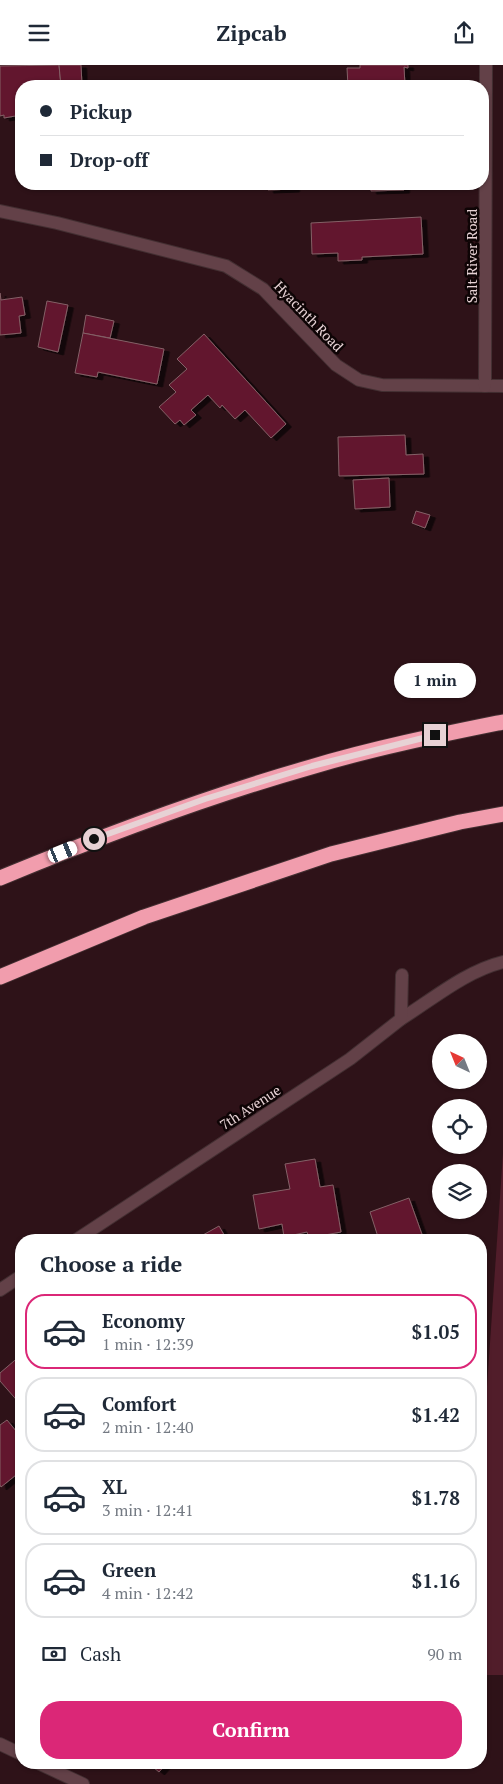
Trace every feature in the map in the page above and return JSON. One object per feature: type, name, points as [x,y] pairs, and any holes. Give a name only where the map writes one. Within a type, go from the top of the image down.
[{"type":"highway","points":[[0,878],[94,839],[205,799],[321,764],[435,735],[503,722]]},
{"type":"highway","points":[[0,977],[144,917],[331,854],[460,822],[503,814]]},
{"type":"street","name":"Salt River Road","points":[[486,65],[486,80]]},
{"type":"street","name":"Salt River Road","points":[[485,387],[486,190]]},
{"type":"street","name":"Hyacinth Road","points":[[0,211],[57,223],[226,266],[263,289],[336,365],[359,380],[382,385],[503,386]]},
{"type":"street","name":"7th Avenue","points":[[85,1234],[350,1059],[401,1019],[457,983],[503,962]]},
{"type":"street","points":[[401,1019],[402,975]]},
{"type":"street","points":[[0,1290],[15,1280]]},
{"type":"street","points":[[0,1744],[15,1751]]},
{"type":"street","points":[[51,1769],[83,1784]]},
{"type":"shaded area","points":[[503,1153],[503,1675],[487,1675],[487,1386]]},
{"type":"building","points":[[59,65],[60,80],[15,80],[15,116],[4,118],[4,115],[0,116],[0,66]]},
{"type":"building","points":[[59,65],[81,65],[82,80],[60,80]]},
{"type":"building","points":[[360,65],[408,65],[408,68],[404,67],[405,80],[348,80],[347,68],[360,68]]},
{"type":"building","points":[[371,190],[404,190],[371,191]]},
{"type":"building","points":[[421,217],[423,254],[362,257],[362,260],[338,261],[338,253],[312,254],[311,223]]},
{"type":"building","points":[[0,293],[1,300],[22,297],[25,315],[19,316],[21,333],[0,335]]},
{"type":"building","points":[[47,301],[68,305],[58,352],[38,347]]},
{"type":"building","points":[[86,315],[114,321],[110,338],[83,333]]},
{"type":"building","points":[[83,333],[164,349],[157,384],[98,372],[97,377],[75,373]]},
{"type":"building","points":[[204,334],[286,424],[271,438],[245,410],[235,419],[222,405],[220,408],[208,395],[191,410],[196,415],[184,425],[180,420],[175,424],[159,407],[176,392],[169,385],[187,369],[177,359]]},
{"type":"building","points":[[405,435],[406,455],[423,454],[424,474],[339,476],[338,437]]},
{"type":"building","points":[[389,478],[390,507],[355,509],[353,480]]},
{"type":"building","points":[[416,511],[430,515],[425,528],[412,523]]},
{"type":"building","points":[[315,1159],[320,1187],[333,1185],[341,1232],[330,1234],[308,1234],[307,1232],[284,1234],[282,1224],[259,1229],[253,1195],[290,1189],[285,1164]]},
{"type":"building","points":[[409,1198],[422,1234],[377,1234],[370,1212]]},
{"type":"building","points":[[219,1226],[224,1234],[205,1234]]},
{"type":"building","points":[[15,1360],[15,1398],[0,1381],[0,1373]]},
{"type":"building","points":[[7,1420],[15,1430],[15,1476],[1,1487],[0,1485],[0,1425]]},
{"type":"route","points":[[94,839],[205,799],[312,766],[435,735]]}]
